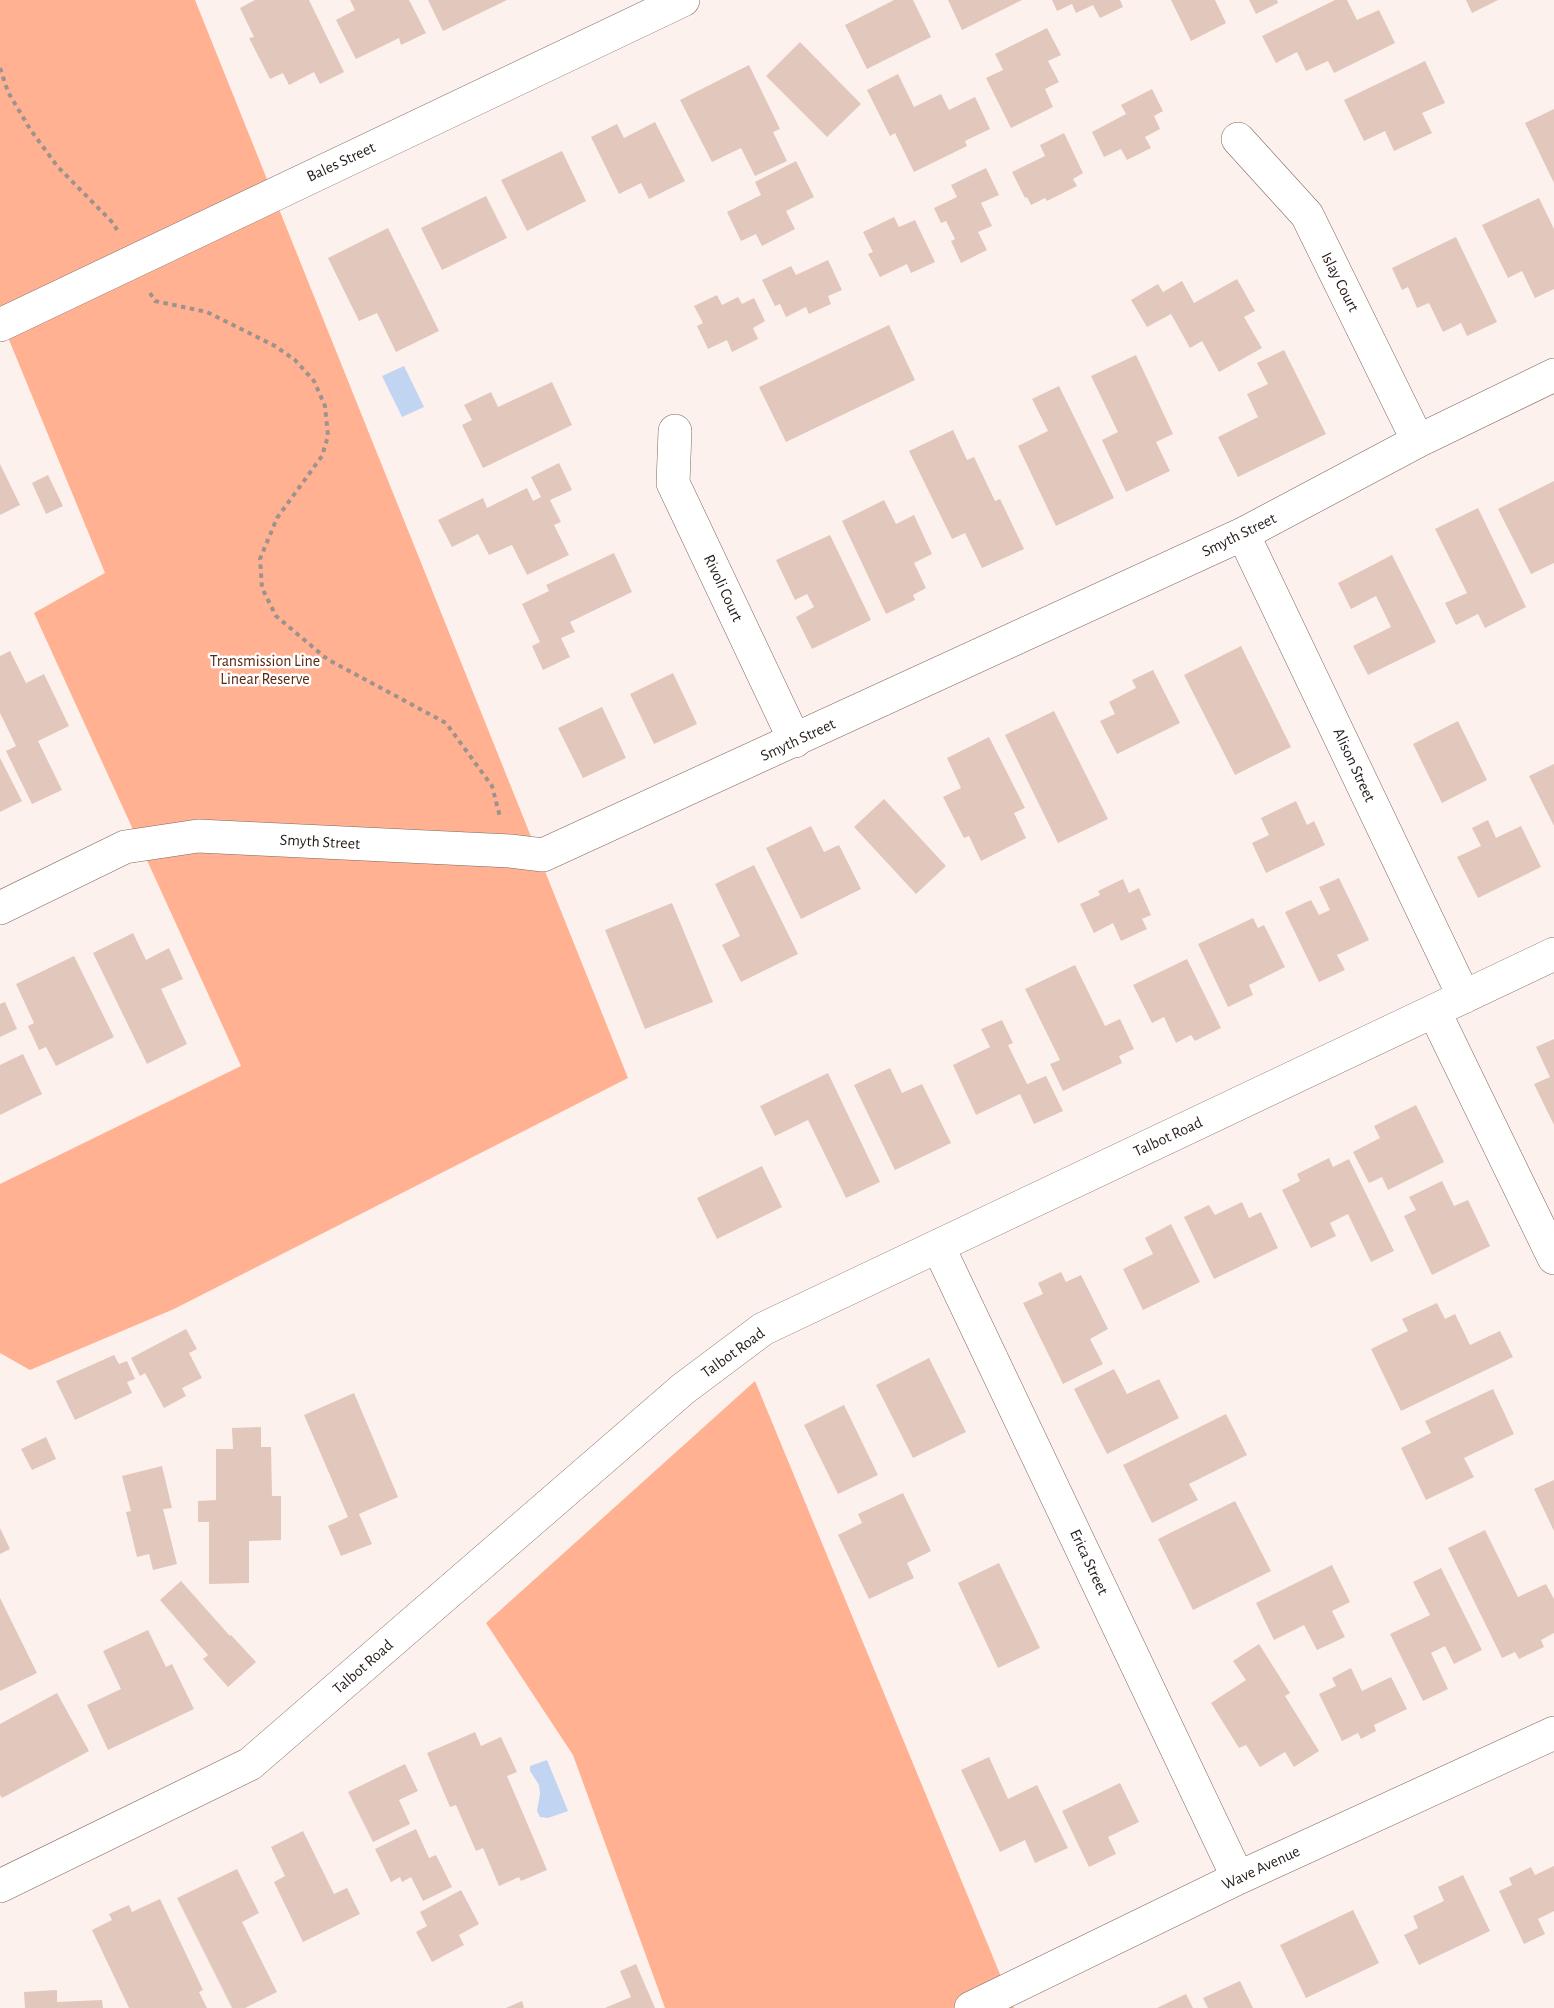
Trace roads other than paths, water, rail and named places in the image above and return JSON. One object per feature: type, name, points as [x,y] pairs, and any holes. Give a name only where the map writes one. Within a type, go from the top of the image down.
[{"type":"street","name":"Bales Street","points":[[0,325],[683,0]]},
{"type":"street","name":"Islay Court","points":[[1238,139],[1306,215],[1419,441]]},
{"type":"street","name":"Smyth Street","points":[[0,908],[125,847],[198,836],[510,851],[543,855],[1243,534],[1419,441],[1554,375]]},
{"type":"street","name":"Rivoli Court","points":[[675,431],[673,483],[795,741]]},
{"type":"street","name":"Alison Street","points":[[1243,534],[1464,996]]},
{"type":"street","name":"Talbot Road","points":[[0,1886],[250,1764],[683,1389],[763,1329],[1554,954]]},
{"type":"street","points":[[1434,1011],[1554,1258]]},
{"type":"street","name":"Erica Street","points":[[938,1246],[1238,1878]]},
{"type":"street","name":"Wave Avenue","points":[[971,2008],[1238,1878],[1554,1733]]},
{"type":"water","points":[[404,366],[424,407],[402,417],[382,376]]},
{"type":"water","points":[[547,1760],[568,1811],[548,1818],[540,1817],[537,1811],[539,1785],[530,1771],[530,1766]]},
{"type":"park label","name":"Transmission Line Linear Reserve","points":[[265,670]]}]
